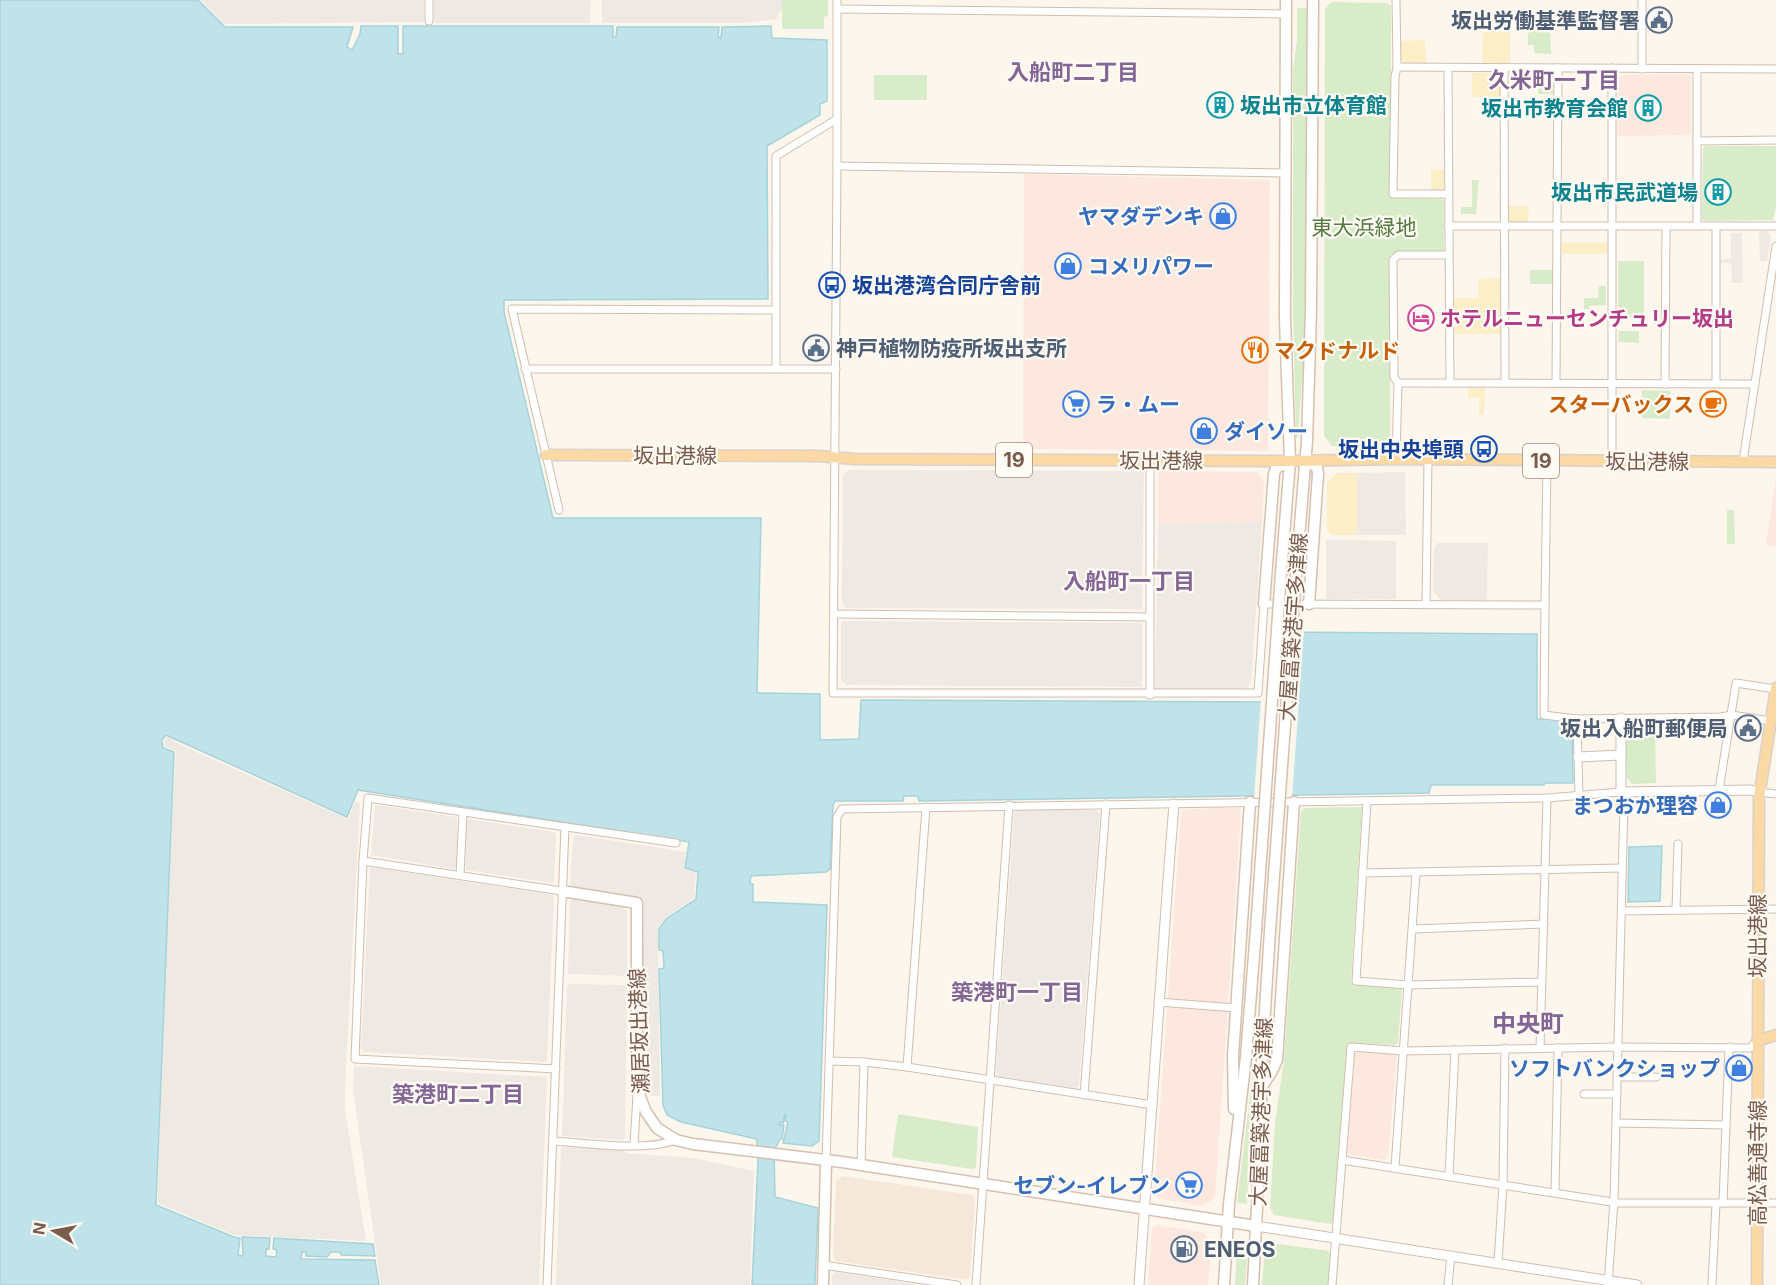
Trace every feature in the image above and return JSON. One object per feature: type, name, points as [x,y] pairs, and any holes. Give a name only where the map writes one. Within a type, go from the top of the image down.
[{"type":"main road","name":"大屋冨築港宇多津線","points":[[1228,1222],[1246,1057],[1290,461],[1285,330],[1286,0]]},
{"type":"main road","name":"大屋冨築港宇多津線","points":[[826,1161],[1256,1226],[1270,931],[1305,460],[1312,280],[1314,0]]},
{"type":"main road","name":"坂出港線","points":[[546,455],[1776,462]]},
{"type":"main road","points":[[1305,460],[1317,467],[1318,474],[1309,604]]},
{"type":"main road","points":[[1264,604],[1274,474],[1276,468],[1290,461]]},
{"type":"main road","name":"坂出港線","points":[[1757,1041],[1759,792],[1776,689]]},
{"type":"main road","points":[[1235,1148],[1233,1056],[1250,802]]},
{"type":"main road","points":[[1261,1088],[1277,1059],[1294,802]]},
{"type":"main road","name":"瀬居坂出港線","points":[[562,891],[637,903],[637,1089],[650,1120],[657,1128],[676,1140],[693,1144],[826,1161]]},
{"type":"main road","points":[[1757,1041],[1776,1035]]},
{"type":"main road","points":[[1757,1041],[1776,1045]]},
{"type":"main road","name":"高松善通寺線","points":[[1757,1041],[1757,1285]]},
{"type":"main road","points":[[823,1285],[826,1161]]},
{"type":"main road","points":[[1224,1285],[1228,1222]]},
{"type":"main road","points":[[1252,1285],[1256,1226]]},
{"type":"street","points":[[429,0],[429,21]]},
{"type":"street","points":[[837,0],[833,693],[1150,695],[1258,693],[1264,604],[1545,605]]},
{"type":"street","points":[[1396,0],[1397,67],[1393,194],[1448,194]]},
{"type":"street","points":[[1642,0],[1642,69]]},
{"type":"street","points":[[837,9],[1285,14]]},
{"type":"street","points":[[1397,67],[1776,69]]},
{"type":"street","points":[[1448,68],[1450,383]]},
{"type":"street","points":[[1504,68],[1504,382]]},
{"type":"street","points":[[1556,383],[1558,68]]},
{"type":"street","points":[[1612,69],[1612,461]]},
{"type":"street","points":[[1697,69],[1697,226]]},
{"type":"street","points":[[776,369],[776,156],[837,119]]},
{"type":"street","points":[[1697,141],[1776,140]]},
{"type":"street","points":[[837,166],[1286,173]]},
{"type":"street","points":[[1448,226],[1776,226]]},
{"type":"street","points":[[1716,226],[1716,383]]},
{"type":"street","points":[[1665,384],[1666,227]]},
{"type":"street","points":[[1743,461],[1776,246]]},
{"type":"street","points":[[1396,459],[1398,383],[1394,377],[1393,260],[1398,255],[1449,255]]},
{"type":"street","points":[[559,510],[512,309],[775,310]]},
{"type":"street","points":[[525,369],[836,369]]},
{"type":"street","points":[[1398,383],[1755,384]]},
{"type":"street","points":[[1149,460],[1150,695]]},
{"type":"street","points":[[1426,603],[1428,460]]},
{"type":"street","points":[[1547,461],[1544,715],[1577,719],[1731,715],[1771,721]]},
{"type":"street","points":[[834,614],[1150,617]]},
{"type":"street","points":[[1719,790],[1736,682],[1776,689]]},
{"type":"street","points":[[1608,1283],[1614,1201],[1619,1047],[1624,802],[1621,718]]},
{"type":"street","points":[[1577,719],[1579,795]]},
{"type":"street","points":[[1578,757],[1621,755]]},
{"type":"street","points":[[826,1161],[837,817],[842,810],[847,808],[1547,798],[1622,792],[1719,790],[1776,794]]},
{"type":"street","points":[[556,1069],[355,1059],[363,861],[368,798],[676,843]]},
{"type":"street","points":[[1540,1048],[1547,798]]},
{"type":"street","points":[[1367,801],[1356,981],[1408,985],[1542,982]]},
{"type":"street","points":[[1084,1095],[1106,804]]},
{"type":"street","points":[[1139,1285],[1174,804]]},
{"type":"street","points":[[976,1285],[1009,805]]},
{"type":"street","points":[[907,1067],[926,807]]},
{"type":"street","points":[[460,875],[463,812]]},
{"type":"street","points":[[547,1285],[565,827]]},
{"type":"street","points":[[1676,909],[1678,844]]},
{"type":"street","points":[[363,861],[562,891]]},
{"type":"street","points":[[1362,873],[1622,868]]},
{"type":"street","points":[[1395,1167],[1416,873]]},
{"type":"street","points":[[1622,911],[1776,909]]},
{"type":"street","points":[[1413,929],[1544,924]]},
{"type":"street","points":[[1158,1002],[1236,1008]]},
{"type":"street","points":[[1332,1285],[1351,1047],[1404,1051],[1619,1047],[1750,1048],[1757,1041]]},
{"type":"street","points":[[1712,1285],[1726,1125],[1729,1047]]},
{"type":"street","points":[[1498,1263],[1503,1184],[1505,1048]]},
{"type":"street","points":[[1555,1192],[1558,1048]]},
{"type":"street","points":[[1449,1175],[1455,1050]]},
{"type":"street","points":[[830,1061],[907,1067],[1153,1105]]},
{"type":"street","points":[[861,1165],[864,1062]]},
{"type":"street","points":[[1618,1077],[1656,1077]]},
{"type":"street","points":[[634,1145],[637,1089]]},
{"type":"street","points":[[1584,1094],[1617,1094]]},
{"type":"street","points":[[1616,1122],[1726,1125]]},
{"type":"street","points":[[553,1141],[634,1145],[664,1144],[676,1140]]},
{"type":"street","points":[[1342,1160],[1618,1203],[1776,1203]]},
{"type":"street","points":[[1256,1226],[1498,1263],[1608,1283],[1637,1285]]},
{"type":"street","points":[[1448,1285],[1451,1257]]},
{"type":"street","points":[[824,1264],[923,1282],[957,1285]]},
{"type":"shaded area","points":[[201,0],[424,0],[424,22],[224,24]]},
{"type":"shaded area","points":[[434,0],[591,0],[590,23],[434,23]]},
{"type":"shaded area","points":[[602,0],[782,0],[782,9],[776,19],[744,23],[602,23]]},
{"type":"shaded area","points":[[1688,74],[1691,77],[1691,135],[1617,136],[1618,77]]},
{"type":"shaded area","points":[[1024,174],[1270,180],[1268,451],[1023,449]]},
{"type":"shaded area","points":[[1759,231],[1768,231],[1771,237],[1767,261],[1760,261]]},
{"type":"shaded area","points":[[1731,233],[1742,233],[1743,283],[1732,283],[1731,263],[1720,263],[1720,260],[1731,258]]},
{"type":"shaded area","points":[[849,470],[1144,471],[1142,609],[846,608],[842,603],[843,474]]},
{"type":"shaded area","points":[[1158,471],[1257,472],[1264,481],[1262,522],[1158,525]]},
{"type":"shaded area","points":[[1405,472],[1406,535],[1357,535],[1357,473]]},
{"type":"shaded area","points":[[1776,477],[1776,546],[1766,545]]},
{"type":"shaded area","points":[[1262,522],[1251,684],[1245,689],[1155,690],[1158,525]]},
{"type":"shaded area","points":[[1326,540],[1396,541],[1396,599],[1326,599]]},
{"type":"shaded area","points":[[1438,543],[1488,543],[1487,600],[1440,600],[1433,590],[1434,547]]},
{"type":"shaded area","points":[[841,621],[1142,623],[1142,687],[846,685],[841,680]]},
{"type":"shaded area","points":[[168,736],[178,744],[348,819],[355,802],[360,803],[345,1109],[366,1241],[234,1235],[158,1203],[163,999],[176,751],[165,747],[164,741]]},
{"type":"shaded area","points":[[375,805],[457,817],[457,866],[455,869],[371,855]]},
{"type":"shaded area","points":[[1238,808],[1241,812],[1215,1197],[1203,1206],[1158,1198],[1154,1193],[1181,813],[1185,809]]},
{"type":"shaded area","points":[[1018,810],[1095,810],[1100,813],[1079,1085],[1076,1088],[999,1077],[996,1072],[1014,813]]},
{"type":"shaded area","points":[[468,819],[554,832],[556,835],[554,881],[552,883],[466,870],[466,821]]},
{"type":"shaded area","points":[[576,835],[686,852],[684,869],[696,873],[694,898],[665,918],[658,928],[660,1096],[651,1096],[646,1067],[641,1066],[644,898],[573,887],[570,883],[573,838]]},
{"type":"shaded area","points":[[370,867],[553,895],[547,1062],[364,1052],[361,1049]]},
{"type":"shaded area","points":[[574,898],[624,907],[627,912],[627,976],[568,974],[570,901]]},
{"type":"shaded area","points":[[570,984],[624,985],[627,987],[624,1140],[562,1136],[567,986]]},
{"type":"shaded area","points":[[1357,1051],[1395,1053],[1397,1056],[1388,1157],[1385,1160],[1347,1154],[1345,1150],[1354,1053]]},
{"type":"shaded area","points":[[354,1066],[547,1077],[539,1285],[381,1285],[353,1090]]},
{"type":"shaded area","points":[[561,1147],[624,1150],[626,1153],[693,1158],[754,1171],[750,1285],[556,1285]]},
{"type":"shaded area","points":[[843,1176],[973,1195],[975,1200],[970,1277],[966,1280],[836,1261],[833,1256],[836,1181]]},
{"type":"shaded area","points":[[1156,1225],[1203,1232],[1212,1243],[1208,1285],[1148,1285],[1152,1228]]},
{"type":"shaded area","points":[[836,1272],[915,1285],[832,1285],[832,1275]]},
{"type":"green space","points":[[782,0],[828,0],[828,16],[824,17],[824,29],[782,29]]},
{"type":"green space","name":"東大浜緑地","points":[[1331,2],[1387,3],[1391,6],[1391,198],[1442,199],[1444,201],[1444,250],[1391,254],[1390,443],[1387,446],[1332,446],[1324,436],[1325,9]]},
{"type":"green space","points":[[1297,8],[1308,8],[1307,309],[1298,438],[1296,438],[1293,307],[1293,71],[1297,39]]},
{"type":"green space","points":[[1528,25],[1550,26],[1551,54],[1534,53],[1534,45],[1528,45]]},
{"type":"green space","points":[[1539,74],[1553,74],[1553,94],[1538,94]]},
{"type":"green space","points":[[874,75],[927,75],[927,100],[874,100]]},
{"type":"green space","points":[[1705,146],[1776,146],[1776,208],[1773,220],[1705,221],[1702,219],[1703,149]]},
{"type":"green space","points":[[1472,180],[1479,180],[1476,214],[1461,214],[1461,207],[1472,207]]},
{"type":"green space","points":[[1618,261],[1644,261],[1644,318],[1618,318]]},
{"type":"green space","points":[[1530,270],[1553,270],[1553,284],[1530,284]]},
{"type":"green space","points":[[1599,286],[1606,286],[1606,305],[1589,306],[1589,309],[1584,309],[1584,298],[1598,298]]},
{"type":"green space","points":[[1619,331],[1639,331],[1639,343],[1618,342]]},
{"type":"green space","points":[[1642,390],[1670,391],[1670,419],[1642,418],[1644,398]]},
{"type":"green space","points":[[1727,510],[1734,510],[1735,544],[1727,544]]},
{"type":"green space","points":[[1633,722],[1655,722],[1656,783],[1632,784],[1627,778],[1625,730]]},
{"type":"green space","points":[[1362,807],[1351,983],[1402,989],[1398,1043],[1395,1045],[1347,1043],[1333,1222],[1330,1224],[1274,1215],[1270,1208],[1275,1124],[1284,1059],[1301,812],[1304,808]]},
{"type":"green space","points":[[1254,1063],[1247,1204],[1237,1203]]},
{"type":"green space","points":[[898,1114],[978,1127],[976,1167],[972,1169],[892,1157]]},
{"type":"green space","points":[[1272,1243],[1329,1251],[1328,1285],[1262,1285],[1265,1247]]},
{"type":"green space","points":[[1237,1244],[1248,1246],[1245,1285],[1235,1285]]},
{"type":"sand","points":[[1483,32],[1510,32],[1510,63],[1482,63]]},
{"type":"sand","points":[[1425,40],[1426,64],[1406,64],[1401,59],[1400,41]]},
{"type":"sand","points":[[1472,73],[1500,73],[1500,97],[1472,97]]},
{"type":"sand","points":[[1431,169],[1444,170],[1444,190],[1431,190]]},
{"type":"sand","points":[[1508,206],[1529,206],[1528,222],[1508,222]]},
{"type":"sand","points":[[1562,243],[1607,243],[1607,254],[1562,254]]},
{"type":"sand","points":[[1500,278],[1501,334],[1455,334],[1454,298],[1478,298],[1478,279]]},
{"type":"sand","points":[[1468,388],[1485,388],[1484,415],[1479,414],[1479,398],[1468,398]]},
{"type":"sand","points":[[1336,473],[1357,473],[1357,535],[1332,535],[1327,530],[1327,483]]},
{"type":"water","points":[[0,0],[198,0],[225,27],[353,27],[347,47],[352,50],[360,34],[361,26],[398,26],[398,54],[403,54],[403,26],[613,26],[613,37],[616,37],[617,27],[719,27],[718,37],[721,38],[722,27],[771,26],[772,38],[827,40],[827,101],[820,104],[820,115],[767,146],[768,299],[504,300],[504,312],[553,518],[761,518],[757,693],[820,694],[820,740],[859,739],[861,700],[1298,702],[1300,683],[1282,632],[1537,634],[1537,719],[1572,721],[1573,783],[1431,785],[1429,793],[919,801],[918,796],[904,796],[903,801],[835,801],[830,869],[826,872],[751,876],[753,902],[827,905],[819,1141],[812,1146],[783,1143],[788,1122],[785,1121],[785,1114],[783,1123],[780,1122],[779,1125],[784,1125],[782,1139],[774,1151],[775,1197],[818,1208],[815,1285],[752,1285],[757,1139],[681,1122],[667,1115],[663,1105],[659,969],[664,968],[663,951],[659,950],[659,929],[666,919],[696,899],[698,872],[685,868],[689,842],[358,790],[347,817],[166,735],[162,740],[163,748],[174,752],[156,1205],[240,1238],[238,1255],[243,1256],[242,1237],[270,1238],[266,1256],[276,1257],[277,1250],[273,1249],[274,1238],[373,1244],[375,1256],[341,1255],[340,1252],[331,1252],[327,1257],[306,1256],[306,1252],[302,1252],[301,1259],[375,1260],[379,1285],[0,1285]]},
{"type":"water","points":[[1662,846],[1660,901],[1628,902],[1629,847]]},
{"type":"pier","points":[[1282,629],[1304,630],[1292,798],[1254,799],[1261,699],[1296,699],[1297,685],[1278,685]]},
{"type":"place","name":"坂出労働基準監督署","points":[[1659,20]]},
{"type":"place","name":"坂出市立体育館","points":[[1220,105]]},
{"type":"place","name":"坂出市教育会館","points":[[1648,108]]},
{"type":"place","name":"坂出市民武道場","points":[[1718,192]]},
{"type":"place","name":"ヤマダデンキ","points":[[1223,216]]},
{"type":"place","name":"コメリパワー","points":[[1068,266]]},
{"type":"place","name":"坂出港湾合同庁舎前","points":[[832,285]]},
{"type":"place","name":"ホテルニューセンチュリー坂出","points":[[1421,318]]},
{"type":"place","name":"神戸植物防疫所坂出支所","points":[[816,348]]},
{"type":"place","name":"マクドナルド","points":[[1255,350]]},
{"type":"place","name":"ラ・ムー","points":[[1076,404]]},
{"type":"place","name":"スターバックス","points":[[1713,404]]},
{"type":"place","name":"ダイソー","points":[[1204,431]]},
{"type":"place","name":"坂出中央埠頭","points":[[1484,449]]},
{"type":"place","name":"坂出入船町郵便局","points":[[1748,728]]},
{"type":"place","name":"まつおか理容","points":[[1718,805]]},
{"type":"place","name":"ソフトバンクショップ","points":[[1739,1068]]},
{"type":"place","name":"セブン-イレブン","points":[[1189,1185]]},
{"type":"place","name":"ENEOS","points":[[1184,1249]]},
{"type":"district","name":"入船町二丁目","points":[[1073,72]]},
{"type":"district","name":"久米町一丁目","points":[[1554,80]]},
{"type":"district","name":"入船町一丁目","points":[[1129,581]]},
{"type":"district","name":"築港町一丁目","points":[[1017,992]]},
{"type":"district","name":"中央町","points":[[1528,1023]]},
{"type":"district","name":"築港町二丁目","points":[[458,1094]]}]
